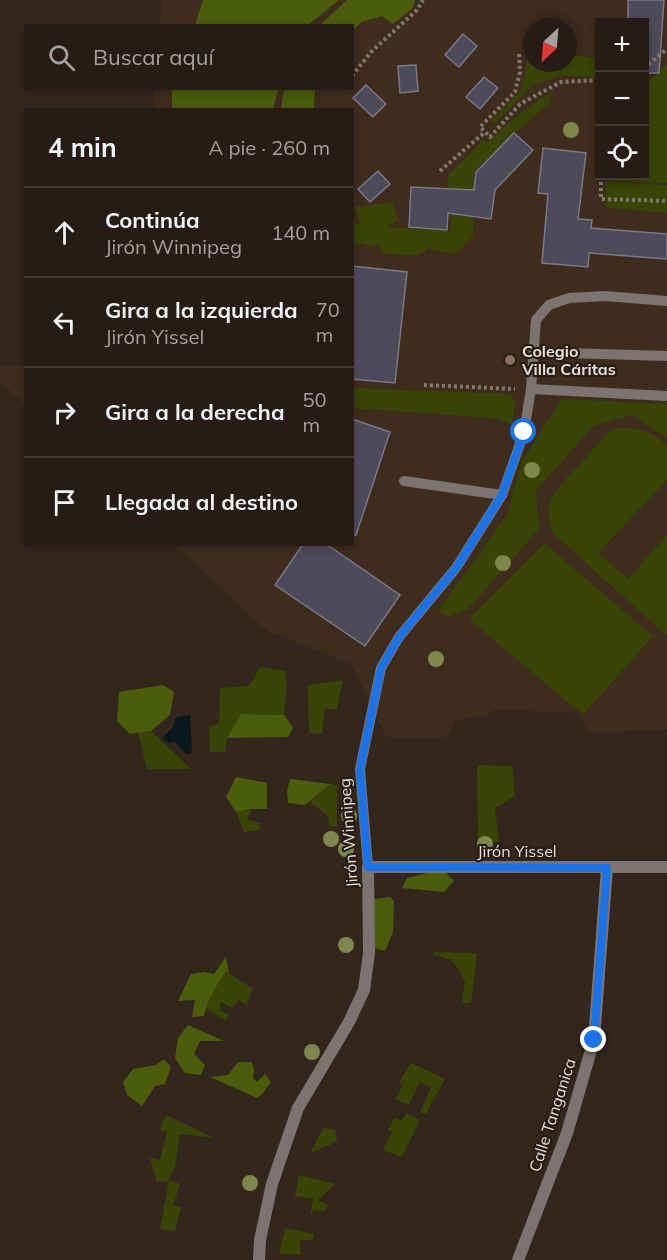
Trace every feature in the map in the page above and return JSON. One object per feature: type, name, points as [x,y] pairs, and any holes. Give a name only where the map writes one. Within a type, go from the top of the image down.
[{"type":"street","name":"Jirón Yissel","points":[[368,867],[667,867]]},
{"type":"street","name":"Jirón Winnipeg","points":[[259,1260],[260,1240],[273,1184],[298,1108],[349,1022],[364,990],[369,953],[368,867]]},
{"type":"street","name":"Calle Tanganica","points":[[518,1260],[567,1132],[594,1040],[607,868]]},
{"type":"lane","name":"Jirón Winnipeg","points":[[368,867],[360,769],[381,668],[399,637],[456,568],[502,495],[524,432],[531,389],[536,320],[549,305],[569,298],[605,296],[667,301]]},
{"type":"lane","points":[[535,351],[667,356]]},
{"type":"lane","points":[[531,389],[667,396]]},
{"type":"lane","points":[[404,481],[502,495]]},
{"type":"path","points":[[354,73],[371,52],[417,10],[423,0]]},
{"type":"path","points":[[649,65],[667,49]]},
{"type":"path","points":[[519,54],[520,72],[515,92],[480,127],[490,137],[520,104],[561,82],[595,80]]},
{"type":"path","points":[[440,171],[485,132]]},
{"type":"path","points":[[601,180],[601,199],[667,201]]},
{"type":"path","points":[[424,385],[531,389]]},
{"type":"shaded area","name":"Colegio Villa Cáritas","points":[[162,0],[667,0],[667,729],[590,733],[577,713],[494,710],[484,716],[456,720],[447,737],[386,737],[351,664],[266,630],[176,546],[354,546],[354,108],[153,108],[155,90],[354,90],[354,24],[160,24]]},
{"type":"shaded area","points":[[0,367],[24,367],[24,404],[0,381]]},
{"type":"shaded area","points":[[190,715],[192,753],[186,754],[174,741],[169,743],[162,738],[173,727],[176,717]]},
{"type":"green space","points":[[203,0],[339,0],[309,24],[195,24]]},
{"type":"green space","points":[[347,0],[415,0],[413,8],[393,24],[382,16],[362,22],[354,29],[354,24],[321,24]]},
{"type":"green space","points":[[577,56],[595,58],[595,77],[559,76],[533,85],[494,124],[491,121],[521,90],[525,72],[577,72]]},
{"type":"green space","points":[[667,64],[667,183],[612,181],[649,180],[649,82]]},
{"type":"green space","points":[[172,90],[278,90],[273,108],[172,108]]},
{"type":"green space","points":[[284,90],[315,90],[314,108],[281,108]]},
{"type":"green space","points":[[551,92],[549,103],[474,171],[473,236],[455,255],[428,248],[420,255],[383,254],[379,246],[354,243],[354,224],[361,225],[355,207],[392,202],[398,220],[387,227],[451,231],[448,175],[484,140],[487,142],[526,109]]},
{"type":"green space","points":[[605,182],[667,185],[667,213],[606,208]]},
{"type":"green space","points":[[354,388],[511,394],[515,403],[512,424],[493,418],[354,408]]},
{"type":"green space","points":[[562,399],[667,404],[667,438],[633,415],[593,426],[536,491],[539,529],[468,609],[449,617],[438,611],[507,515],[522,461]]},
{"type":"green space","points":[[620,428],[645,431],[667,445],[667,480],[598,553],[628,579],[667,535],[667,636],[554,534],[550,523],[549,506],[556,490],[608,433]]},
{"type":"green space","points":[[545,543],[653,636],[583,715],[469,619]]},
{"type":"green space","points":[[260,667],[285,671],[287,683],[284,715],[241,714],[227,738],[225,752],[210,752],[209,727],[219,723],[220,688],[249,686]]},
{"type":"green space","points":[[343,680],[337,710],[325,708],[322,734],[309,733],[308,685]]},
{"type":"green space","points":[[163,685],[174,692],[170,715],[151,731],[130,734],[117,721],[119,692]]},
{"type":"green space","points":[[241,714],[284,715],[293,728],[288,737],[227,738]]},
{"type":"green space","points":[[151,731],[191,769],[147,769],[138,733]]},
{"type":"green space","points":[[477,765],[512,766],[515,796],[495,808],[499,842],[478,840]]},
{"type":"green space","points":[[236,777],[267,783],[267,809],[236,812],[226,797]]},
{"type":"green space","points":[[290,779],[330,784],[305,805],[288,803],[287,792]]},
{"type":"green space","points":[[330,784],[337,785],[337,826],[330,827],[328,816],[310,802]]},
{"type":"green space","points":[[252,809],[247,819],[260,823],[259,830],[244,832],[236,812]]},
{"type":"green space","points":[[445,872],[454,881],[444,892],[402,888],[407,878],[427,873]]},
{"type":"green space","points":[[390,897],[394,901],[393,932],[385,951],[374,948],[374,899]]},
{"type":"green space","points":[[434,952],[477,953],[471,1003],[462,1003],[465,981],[455,964],[450,959],[432,955]]},
{"type":"green space","points":[[226,957],[229,973],[226,971],[216,987],[207,1004],[204,1016],[192,1017],[195,1000],[178,1001],[191,974],[204,972],[214,974]]},
{"type":"green space","points":[[226,971],[253,989],[246,1005],[239,1000],[232,1008],[221,1002],[220,1010],[229,1015],[226,1021],[206,1008]]},
{"type":"green space","points":[[188,1025],[224,1041],[200,1041],[194,1054],[205,1065],[201,1075],[185,1073],[175,1058],[178,1038]]},
{"type":"green space","points":[[164,1059],[171,1067],[165,1084],[155,1086],[142,1106],[127,1095],[123,1082],[133,1069],[156,1065]]},
{"type":"green space","points":[[238,1062],[252,1062],[253,1078],[257,1082],[265,1074],[271,1082],[257,1098],[210,1077],[228,1075]]},
{"type":"green space","points":[[411,1063],[445,1079],[426,1114],[420,1112],[431,1088],[420,1082],[408,1105],[395,1099],[403,1085],[399,1082]]},
{"type":"green space","points":[[406,1113],[420,1120],[402,1157],[383,1150],[392,1132],[388,1130],[394,1118],[402,1121]]},
{"type":"green space","points":[[166,1115],[215,1138],[180,1134],[175,1167],[169,1180],[180,1184],[173,1205],[181,1207],[175,1231],[160,1229],[169,1181],[157,1182],[150,1158],[160,1160],[167,1132],[159,1130]]},
{"type":"green space","points":[[324,1128],[335,1130],[337,1142],[310,1153]]},
{"type":"green space","points":[[299,1175],[335,1184],[318,1200],[328,1205],[324,1212],[315,1210],[310,1215],[313,1199],[295,1196]]},
{"type":"green space","points":[[285,1228],[314,1234],[313,1240],[300,1240],[301,1255],[279,1254]]},
{"type":"building","points":[[628,0],[664,0],[659,73],[649,73],[649,18],[628,18]]},
{"type":"building","points":[[463,34],[477,46],[459,67],[445,55]]},
{"type":"building","points":[[416,65],[418,91],[400,93],[398,66]]},
{"type":"building","points":[[484,77],[498,88],[480,109],[466,97]]},
{"type":"building","points":[[366,85],[386,104],[373,117],[353,98]]},
{"type":"building","points":[[514,133],[533,150],[495,190],[491,219],[448,213],[447,230],[409,227],[411,187],[474,190],[476,172]]},
{"type":"building","points":[[543,148],[586,153],[578,219],[592,220],[591,228],[667,234],[667,259],[589,253],[588,267],[542,263],[548,194],[538,193]]},
{"type":"building","points":[[378,171],[390,184],[370,202],[358,189]]},
{"type":"building","points":[[354,266],[407,272],[395,383],[354,379]]},
{"type":"building","points":[[354,420],[390,432],[356,535],[354,534]]},
{"type":"building","points":[[302,546],[329,546],[400,595],[365,646],[275,585]]},
{"type":"place","name":"Colegio Villa Cáritas","points":[[510,360]]},
{"type":"route","points":[[524,432],[502,495],[456,568],[399,637],[381,668],[360,769],[368,867],[607,868],[594,1040]]}]
